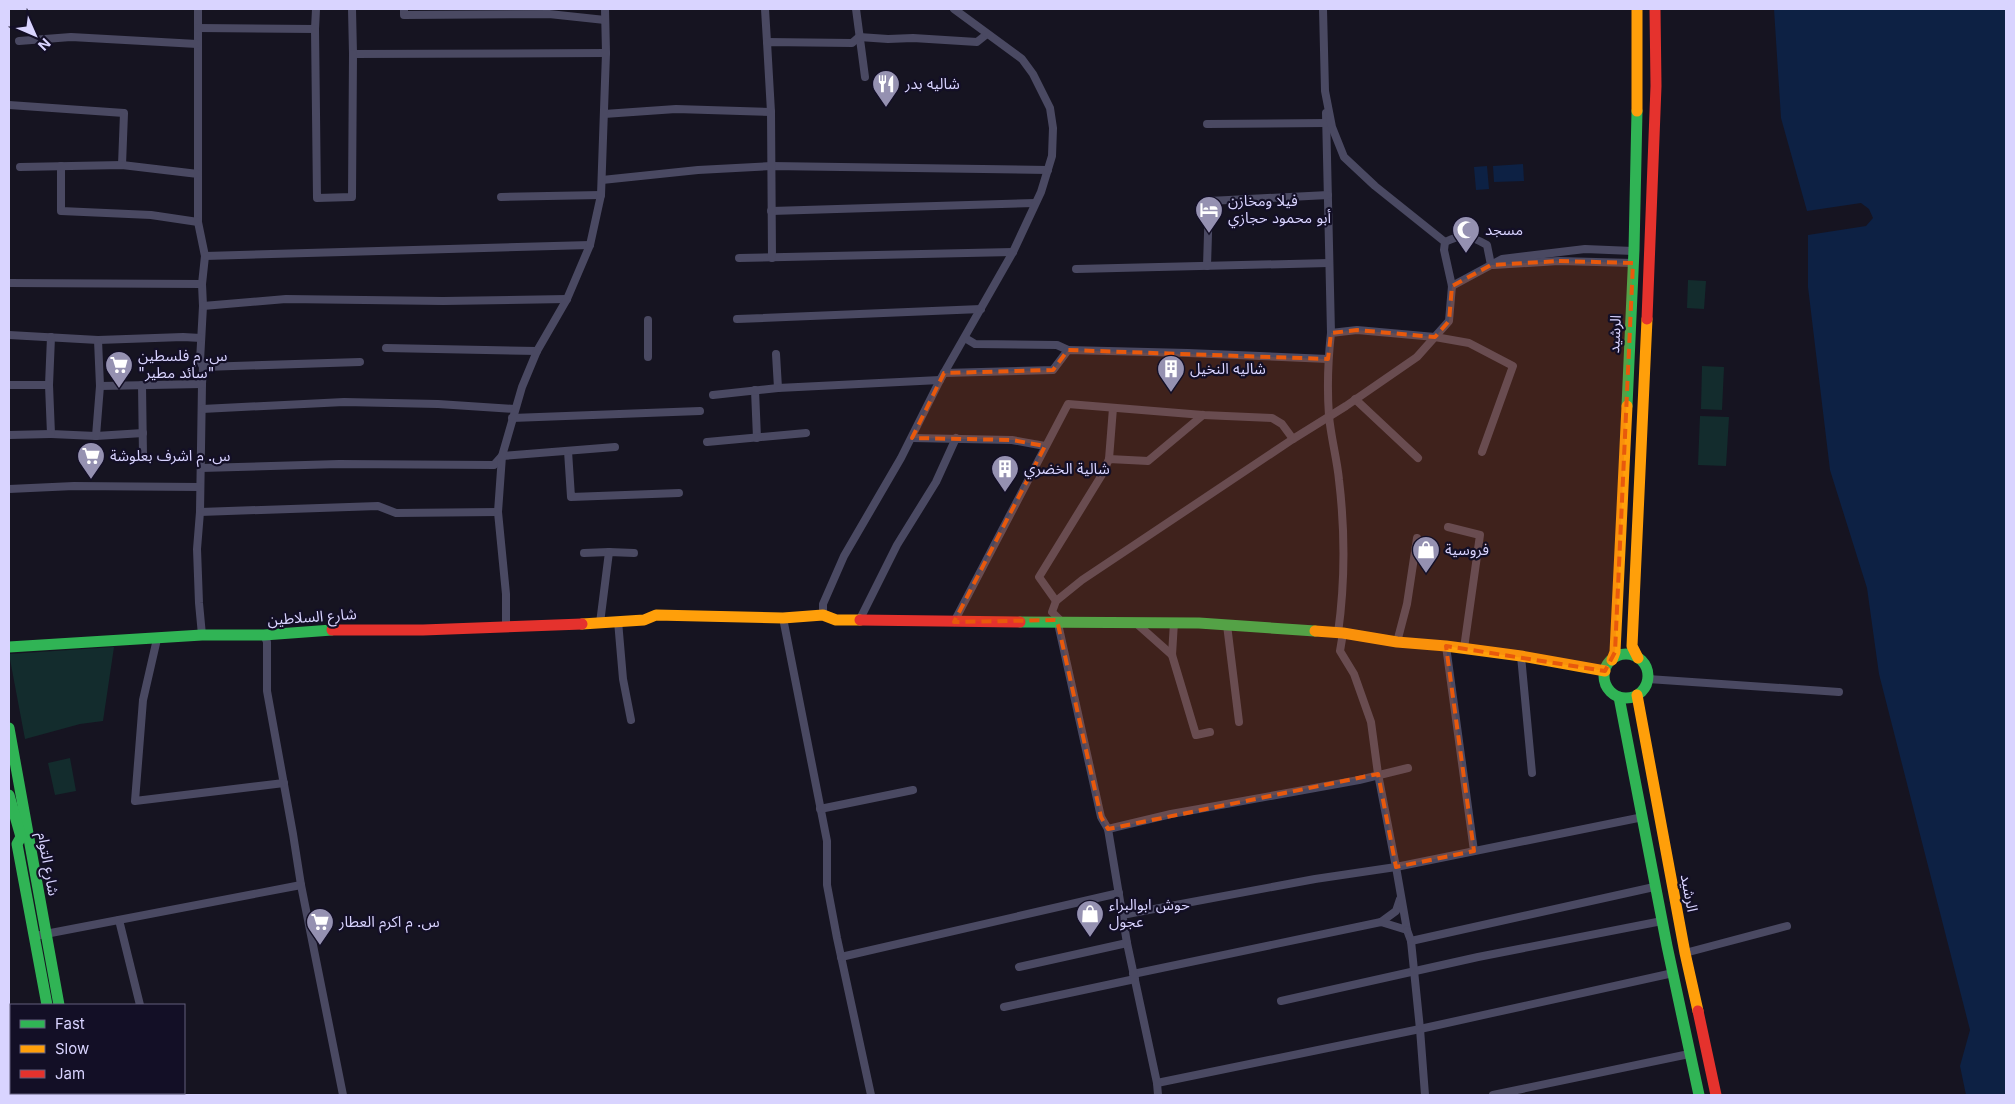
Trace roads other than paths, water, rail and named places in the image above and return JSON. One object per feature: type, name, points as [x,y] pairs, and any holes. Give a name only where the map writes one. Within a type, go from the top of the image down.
[{"type":"main road","name":"الرشيد","points":[[1612,660],[1615,652],[1633,263],[1637,9]]},
{"type":"main road","name":"الرشيد","points":[[1638,658],[1632,646],[1650,265],[1656,86],[1655,9]]},
{"type":"main road","name":"شارع السلاطين","points":[[9,647],[202,635],[264,635],[346,628],[423,630],[506,628],[644,620],[656,615],[783,618],[823,615],[836,620],[859,621],[1060,620],[1227,624],[1340,633],[1397,642],[1464,648],[1605,671]]},
{"type":"main road","points":[[1628,654],[1638,658],[1646,667],[1648,679],[1642,691],[1637,696],[1631,698],[1619,697],[1608,690],[1604,678],[1605,671],[1612,660],[1617,656],[1628,654]]},
{"type":"main road","name":"الرشيد","points":[[1637,696],[1685,954],[1716,1095]]},
{"type":"main road","points":[[1619,697],[1643,817],[1654,888],[1699,1095]]},
{"type":"main road","name":"شارع التوام","points":[[9,728],[41,935],[47,1004]]},
{"type":"main road","name":"شارع التوام","points":[[9,795],[21,837],[14,849],[41,935],[59,1004]]},
{"type":"street","points":[[198,9],[198,222],[205,256],[202,284],[203,306],[200,361],[203,367],[197,566],[202,635]]},
{"type":"street","points":[[316,9],[317,198],[352,198],[352,9]]},
{"type":"street","points":[[404,9],[404,15],[549,14],[605,20]]},
{"type":"street","points":[[506,628],[506,594],[498,512],[502,456],[514,409],[537,351],[567,299],[590,245],[601,195],[602,180],[606,53],[605,9]]},
{"type":"street","points":[[765,9],[771,112],[772,258]]},
{"type":"street","points":[[856,9],[865,77]]},
{"type":"street","points":[[823,615],[823,604],[844,556],[912,438],[940,380],[1013,252],[1048,170],[1053,143],[1050,108],[1033,74],[1022,59],[954,9]]},
{"type":"street","points":[[1323,9],[1331,333],[1328,359],[1329,417],[1339,481],[1343,541],[1340,651],[1354,674],[1370,722],[1407,930],[1411,941],[1425,1095]]},
{"type":"street","points":[[198,28],[316,29]]},
{"type":"street","points":[[767,42],[852,43],[859,38],[913,38],[977,42],[987,34]]},
{"type":"street","points":[[19,41],[71,37],[197,44]]},
{"type":"street","points":[[353,54],[606,53]]},
{"type":"street","points":[[1325,91],[1332,128],[1344,157],[1375,186],[1446,242]]},
{"type":"street","points":[[9,106],[124,113],[122,165]]},
{"type":"street","points":[[604,114],[676,109],[771,112]]},
{"type":"street","points":[[1208,124],[1326,122]]},
{"type":"street","points":[[20,167],[122,165],[198,174]]},
{"type":"street","points":[[60,166],[60,211],[151,215],[198,222]]},
{"type":"street","points":[[602,180],[698,170],[771,166],[1048,170]]},
{"type":"street","points":[[501,197],[601,195]]},
{"type":"street","points":[[1207,266],[1209,201],[1328,195]]},
{"type":"street","points":[[771,211],[1035,204]]},
{"type":"street","points":[[1158,1095],[1127,943],[1108,829],[1101,817],[1059,628],[1060,620],[1052,612],[1056,602],[1082,580],[1417,357],[1449,321],[1452,286],[1444,250],[1446,242],[1458,236],[1470,236],[1486,245],[1491,265]]},
{"type":"street","points":[[205,256],[590,245]]},
{"type":"street","points":[[1452,286],[1502,259],[1585,250],[1633,250]]},
{"type":"street","points":[[740,258],[1013,252]]},
{"type":"street","points":[[1491,265],[1559,261],[1633,263]]},
{"type":"street","points":[[1076,269],[1329,263]]},
{"type":"street","points":[[9,283],[202,284]]},
{"type":"street","points":[[203,306],[286,299],[443,301],[567,299]]},
{"type":"street","points":[[737,319],[981,309]]},
{"type":"street","points":[[648,320],[648,357]]},
{"type":"street","points":[[1331,333],[1357,330],[1435,336],[1469,343],[1513,366],[1482,452]]},
{"type":"street","points":[[9,335],[98,340],[201,338]]},
{"type":"street","points":[[51,337],[49,385],[51,434]]},
{"type":"street","points":[[964,338],[975,344],[1057,345],[1068,350],[1328,359]]},
{"type":"street","points":[[96,436],[100,386],[98,340]]},
{"type":"street","points":[[386,348],[537,351]]},
{"type":"street","points":[[944,373],[1053,370],[1068,350]]},
{"type":"street","points":[[776,354],[778,388]]},
{"type":"street","points":[[203,367],[360,362]]},
{"type":"street","points":[[713,395],[778,388],[940,380]]},
{"type":"street","points":[[100,386],[202,384]]},
{"type":"street","points":[[9,385],[49,385]]},
{"type":"street","points":[[142,385],[143,456]]},
{"type":"street","points":[[755,390],[756,438]]},
{"type":"street","points":[[1355,400],[1418,458]]},
{"type":"street","points":[[202,409],[344,402],[438,404],[514,409]]},
{"type":"street","points":[[954,622],[1068,404],[1203,415],[1272,418],[1282,424],[1293,438]]},
{"type":"street","points":[[1056,602],[1039,577],[1109,459],[1113,408]]},
{"type":"street","points":[[512,418],[700,411]]},
{"type":"street","points":[[1109,459],[1148,460],[1203,415]]},
{"type":"street","points":[[9,435],[96,436],[143,433]]},
{"type":"street","points":[[707,442],[806,433]]},
{"type":"street","points":[[912,438],[1012,440],[1045,446]]},
{"type":"street","points":[[859,621],[897,545],[936,482],[956,438]]},
{"type":"street","points":[[201,468],[339,464],[494,465],[502,456],[615,447]]},
{"type":"street","points":[[568,451],[571,497],[679,493]]},
{"type":"street","points":[[9,489],[74,486],[200,487]]},
{"type":"street","points":[[200,512],[378,506],[396,513],[498,512]]},
{"type":"street","points":[[1448,527],[1480,535],[1464,648]]},
{"type":"street","points":[[1397,642],[1408,604],[1417,538]]},
{"type":"street","points":[[600,623],[609,552]]},
{"type":"street","points":[[584,553],[634,553]]},
{"type":"street","points":[[783,618],[826,841],[827,885],[871,1095]]},
{"type":"street","points":[[618,621],[624,679],[631,720]]},
{"type":"street","points":[[1135,622],[1172,655]]},
{"type":"street","points":[[1174,622],[1172,655],[1196,735],[1210,732]]},
{"type":"street","points":[[1227,624],[1239,722]]},
{"type":"street","points":[[264,635],[267,642],[267,691],[300,885],[343,1095]]},
{"type":"street","points":[[158,639],[143,700],[135,801],[284,783]]},
{"type":"street","points":[[1446,646],[1474,851]]},
{"type":"street","points":[[1521,656],[1532,773]]},
{"type":"street","points":[[1648,679],[1839,692]]},
{"type":"street","points":[[1108,829],[1171,814],[1359,780],[1408,768]]},
{"type":"street","points":[[820,809],[914,790]]},
{"type":"street","points":[[1122,915],[1315,878],[1396,867],[1643,817]]},
{"type":"street","points":[[41,935],[300,885]]},
{"type":"street","points":[[1411,941],[1654,888]]},
{"type":"street","points":[[841,957],[1119,893]]},
{"type":"street","points":[[1004,1006],[1381,922],[1396,910],[1401,897]]},
{"type":"street","points":[[119,920],[140,1004]]},
{"type":"street","points":[[1280,1001],[1478,957],[1662,921]]},
{"type":"street","points":[[1381,922],[1407,930]]},
{"type":"street","points":[[1685,954],[1787,926]]},
{"type":"street","points":[[1019,967],[1127,943]]},
{"type":"street","points":[[1157,1083],[1420,1029],[1673,973]]},
{"type":"street","points":[[1492,1095],[1689,1054]]},
{"type":"water","points":[[1774,9],[2006,9],[2006,1095],[1966,1095],[1960,1066],[1970,1030],[1879,674],[1867,588],[1830,470],[1808,287],[1808,235],[1866,226],[1873,218],[1869,209],[1861,203],[1807,211],[1781,118]]},
{"type":"water","points":[[1523,164],[1524,181],[1494,182],[1493,166]]},
{"type":"water","points":[[1487,166],[1489,189],[1476,190],[1474,167]]},
{"type":"place","name":"شاليه بدر","points":[[886,108]]},
{"type":"place","name":"فيلا ومخازن أبو محمود حجازي","points":[[1209,234]]},
{"type":"place","name":"مسجد","points":[[1466,254]]},
{"type":"place","name":"س. م فلسطين \"سائد مطير\"","points":[[119,389]]},
{"type":"place","name":"شاليه النخيل","points":[[1171,393]]},
{"type":"place","name":"س. م اشرف بعلوشة","points":[[91,480]]},
{"type":"place","name":"شالية الخضري","points":[[1005,493]]},
{"type":"place","name":"فروسية","points":[[1426,574]]},
{"type":"place","name":"حوش ابوالبراء عجول","points":[[1090,938]]},
{"type":"place","name":"س. م اكرم العطار","points":[[320,946]]}]
